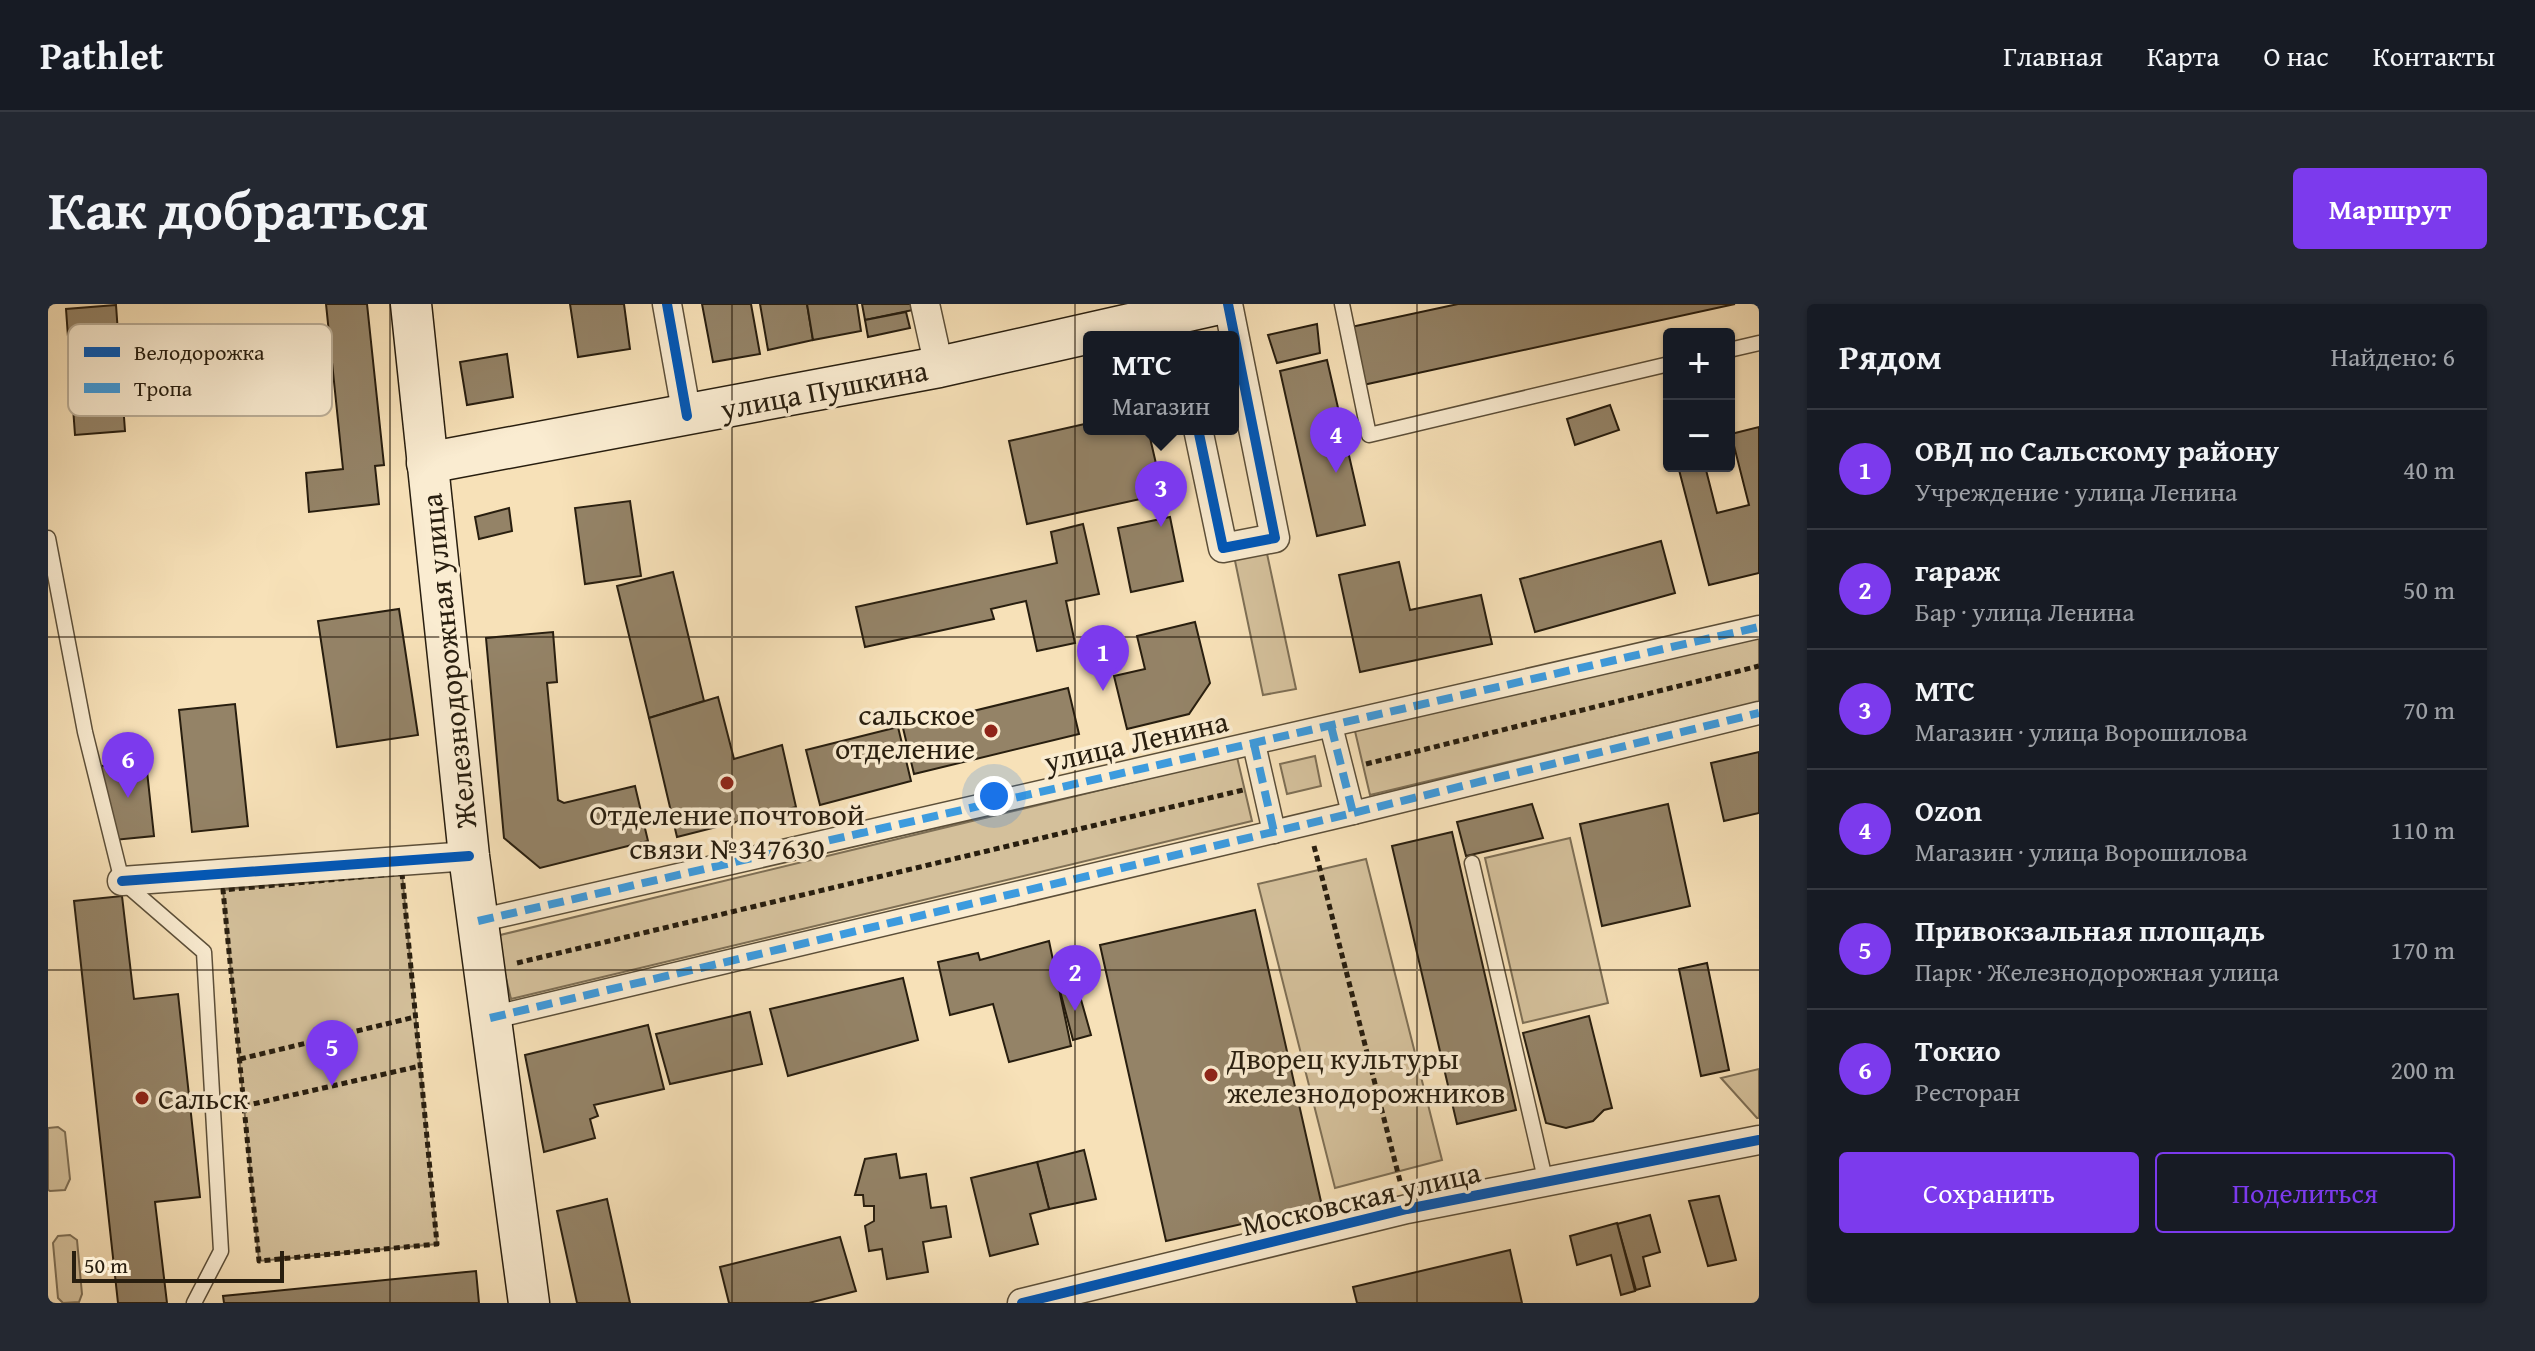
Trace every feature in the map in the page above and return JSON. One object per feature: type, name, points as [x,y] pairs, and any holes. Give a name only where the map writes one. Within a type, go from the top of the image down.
[{"type":"main road","name":"Железнодорожная улица","points":[[411,304],[469,856],[529,1303]]},
{"type":"main road","name":"улица Пушкина","points":[[1143,331],[1177,325],[1219,304]]},
{"type":"main road","name":"улица Пушкина","points":[[427,463],[1083,342]]},
{"type":"street","points":[[667,304],[687,416]]},
{"type":"street","points":[[925,304],[939,367]]},
{"type":"street","points":[[1228,304],[1233,331]]},
{"type":"street","points":[[1199,435],[1223,548],[1275,538],[1239,359]]},
{"type":"street","name":"улица Ленина","points":[[478,921],[1759,627]]},
{"type":"street","points":[[490,1018],[1309,824],[1759,713]]},
{"type":"street","points":[[1331,726],[1353,813]]},
{"type":"street","points":[[1254,744],[1274,832]]},
{"type":"street","points":[[122,881],[469,856]]},
{"type":"street","name":"Московская улица","points":[[1022,1303],[1407,1209],[1759,1140]]},
{"type":"lane","points":[[1342,304],[1369,435],[1663,365]]},
{"type":"lane","points":[[1735,349],[1759,343]]},
{"type":"lane","points":[[48,538],[85,732],[122,881],[204,952],[221,1251],[194,1303]]},
{"type":"lane","points":[[1472,863],[1546,1183]]},
{"type":"path","points":[[1342,770],[1759,666]]},
{"type":"path","points":[[484,971],[1263,786]]},
{"type":"path","points":[[1309,824],[1407,1209]]},
{"type":"path","points":[[402,873],[415,1017],[437,1244],[259,1261],[223,890],[402,873]]},
{"type":"path","points":[[240,1059],[415,1017]]},
{"type":"path","points":[[244,1106],[420,1066]]},
{"type":"shaded area","points":[[1266,549],[1296,689],[1263,695],[1234,556]]},
{"type":"shaded area","points":[[1759,631],[1759,702],[1370,795],[1354,727]]},
{"type":"shaded area","points":[[1315,756],[1321,786],[1287,794],[1280,764]]},
{"type":"shaded area","points":[[1237,757],[1252,821],[511,999],[496,936]]},
{"type":"shaded area","points":[[1570,838],[1608,1003],[1523,1023],[1485,858]]},
{"type":"shaded area","points":[[1366,859],[1442,1160],[1335,1188],[1258,884]]},
{"type":"shaded area","points":[[402,873],[437,1244],[259,1261],[223,890]]},
{"type":"shaded area","points":[[1759,1069],[1759,1118],[1757,1118],[1721,1078]]},
{"type":"shaded area","points":[[58,1127],[65,1132],[70,1179],[65,1190],[50,1191],[48,1128]]},
{"type":"shaded area","points":[[70,1235],[77,1240],[82,1294],[79,1302],[63,1303],[58,1298],[53,1243],[58,1236]]},
{"type":"building","points":[[326,304],[367,304],[384,465],[375,466],[379,504],[309,512],[306,473],[343,469],[332,362],[332,324],[328,324]]},
{"type":"building","points":[[570,304],[624,304],[630,349],[578,357]]},
{"type":"building","points":[[702,304],[751,304],[760,354],[713,362]]},
{"type":"building","points":[[760,304],[807,304],[813,340],[768,350]]},
{"type":"building","points":[[807,304],[857,304],[861,331],[813,340]]},
{"type":"building","points":[[862,304],[912,304],[913,310],[865,320]]},
{"type":"building","points":[[1458,304],[1735,304],[1363,385],[1351,327]]},
{"type":"building","points":[[116,305],[117,324],[68,324],[68,337],[66,309]]},
{"type":"building","points":[[906,312],[910,328],[868,337],[865,320]]},
{"type":"building","points":[[1317,324],[1320,353],[1277,363],[1268,335]]},
{"type":"building","points":[[507,354],[513,397],[467,405],[460,362]]},
{"type":"building","points":[[1327,360],[1365,525],[1317,536],[1280,371]]},
{"type":"building","points":[[1610,405],[1619,430],[1575,445],[1567,419]]},
{"type":"building","points":[[74,416],[124,416],[125,431],[75,435]]},
{"type":"building","points":[[1083,424],[1083,435],[1149,435],[1163,494],[1027,524],[1009,441]]},
{"type":"building","points":[[1759,427],[1759,573],[1709,585],[1680,472],[1707,472],[1717,513],[1749,505],[1735,450],[1735,433]]},
{"type":"building","points":[[630,501],[641,576],[585,584],[575,508]]},
{"type":"building","points":[[509,508],[512,531],[479,539],[475,517]]},
{"type":"building","points":[[1170,517],[1183,581],[1131,592],[1118,528]]},
{"type":"building","points":[[1083,524],[1099,594],[1066,601],[1075,643],[1037,651],[1026,601],[991,609],[994,619],[865,647],[856,607],[1057,563],[1051,532]]},
{"type":"building","points":[[1661,541],[1675,593],[1535,632],[1520,579]]},
{"type":"building","points":[[1399,562],[1410,610],[1481,595],[1492,644],[1360,672],[1339,575]]},
{"type":"building","points":[[673,572],[704,701],[649,718],[617,586]]},
{"type":"building","points":[[399,609],[418,735],[337,747],[318,621]]},
{"type":"building","points":[[1195,622],[1210,683],[1189,714],[1127,729],[1114,676],[1145,669],[1137,636]]},
{"type":"building","points":[[553,632],[557,682],[547,683],[558,800],[564,803],[635,786],[648,841],[540,868],[504,838],[486,638]]},
{"type":"building","name":"сальское отделение","points":[[1068,688],[1079,734],[914,774],[903,728]]},
{"type":"building","name":"Отделение почтовой связи №347630","points":[[718,697],[734,759],[782,745],[796,807],[677,837],[649,718]]},
{"type":"building","points":[[235,704],[248,826],[192,832],[179,710]]},
{"type":"building","points":[[898,727],[911,781],[820,805],[806,750]]},
{"type":"building","points":[[1759,752],[1759,813],[1724,821],[1711,763]]},
{"type":"building","points":[[146,762],[154,836],[114,840],[110,832],[101,766]]},
{"type":"building","points":[[1532,804],[1543,838],[1466,856],[1457,822]]},
{"type":"building","points":[[1668,804],[1690,906],[1602,926],[1580,824]]},
{"type":"building","points":[[1452,832],[1516,1110],[1457,1124],[1392,846]]},
{"type":"building","name":"Сальск","points":[[122,896],[134,999],[178,994],[200,1197],[155,1202],[167,1303],[118,1303],[74,901]]},
{"type":"building","name":"Дворец культуры железнодорожников","points":[[1255,910],[1322,1206],[1166,1241],[1100,945]]},
{"type":"building","points":[[1049,941],[1071,1046],[1009,1062],[993,1004],[950,1015],[938,962],[978,953],[980,960]]},
{"type":"building","points":[[1707,963],[1729,1070],[1701,1076],[1679,969]]},
{"type":"building","points":[[903,978],[918,1040],[788,1076],[770,1009]]},
{"type":"building","points":[[1076,982],[1091,1035],[1073,1040],[1059,987]]},
{"type":"building","points":[[750,1012],[762,1064],[670,1084],[656,1034]]},
{"type":"building","points":[[1589,1016],[1612,1108],[1604,1110],[1593,1121],[1566,1128],[1546,1123],[1523,1033]]},
{"type":"building","points":[[648,1025],[664,1089],[594,1105],[598,1116],[590,1119],[595,1138],[544,1152],[525,1055]]},
{"type":"building","points":[[1084,1150],[1096,1199],[1049,1209],[1037,1162]]},
{"type":"building","points":[[896,1154],[900,1178],[926,1174],[931,1208],[946,1206],[951,1237],[923,1242],[928,1272],[887,1279],[882,1249],[869,1251],[865,1226],[874,1221],[874,1206],[864,1206],[863,1195],[855,1195],[865,1159]]},
{"type":"building","points":[[1037,1162],[1049,1209],[1030,1214],[1038,1244],[990,1256],[971,1178]]},
{"type":"building","points":[[1719,1196],[1736,1260],[1708,1266],[1689,1201]]},
{"type":"building","points":[[607,1199],[630,1303],[577,1303],[557,1211]]},
{"type":"building","points":[[1650,1215],[1660,1252],[1643,1257],[1650,1286],[1636,1290],[1617,1224]]},
{"type":"building","points":[[1617,1223],[1635,1291],[1621,1295],[1611,1255],[1577,1265],[1570,1236]]},
{"type":"building","points":[[840,1237],[856,1291],[809,1303],[729,1303],[720,1267]]},
{"type":"building","points":[[1510,1250],[1522,1303],[1357,1303],[1353,1287]]},
{"type":"building","points":[[476,1271],[479,1303],[224,1303],[223,1296]]},
{"type":"marked path","points":[[478,921],[1759,627]]},
{"type":"marked path","points":[[490,1018],[1759,713]]},
{"type":"marked path","points":[[1331,726],[1353,813]]},
{"type":"marked path","points":[[1254,744],[1274,832]]},
{"type":"cycle path","points":[[667,304],[687,416]]},
{"type":"cycle path","points":[[1228,304],[1233,331]]},
{"type":"cycle path","points":[[1199,435],[1223,548],[1275,538],[1239,359]]},
{"type":"cycle path","points":[[122,881],[469,856]]},
{"type":"cycle path","points":[[1022,1303],[1407,1209],[1759,1140]]},
{"type":"place","name":"Ozon","points":[[1336,473]]},
{"type":"place","name":"МТС","points":[[1161,527]]},
{"type":"place","name":"ОВД по Сальскому району","points":[[1103,691]]},
{"type":"place","name":"сальское отделение","points":[[991,731]]},
{"type":"place","name":"Отделение почтовой связи №347630","points":[[727,783]]},
{"type":"place","name":"Токио","points":[[128,798]]},
{"type":"place","name":"гараж","points":[[1075,1011]]},
{"type":"place","name":"Дворец культуры железнодорожников","points":[[1211,1075]]},
{"type":"place","name":"Привокзальная площадь","points":[[332,1086]]},
{"type":"place","name":"Сальск","points":[[142,1098]]}]
